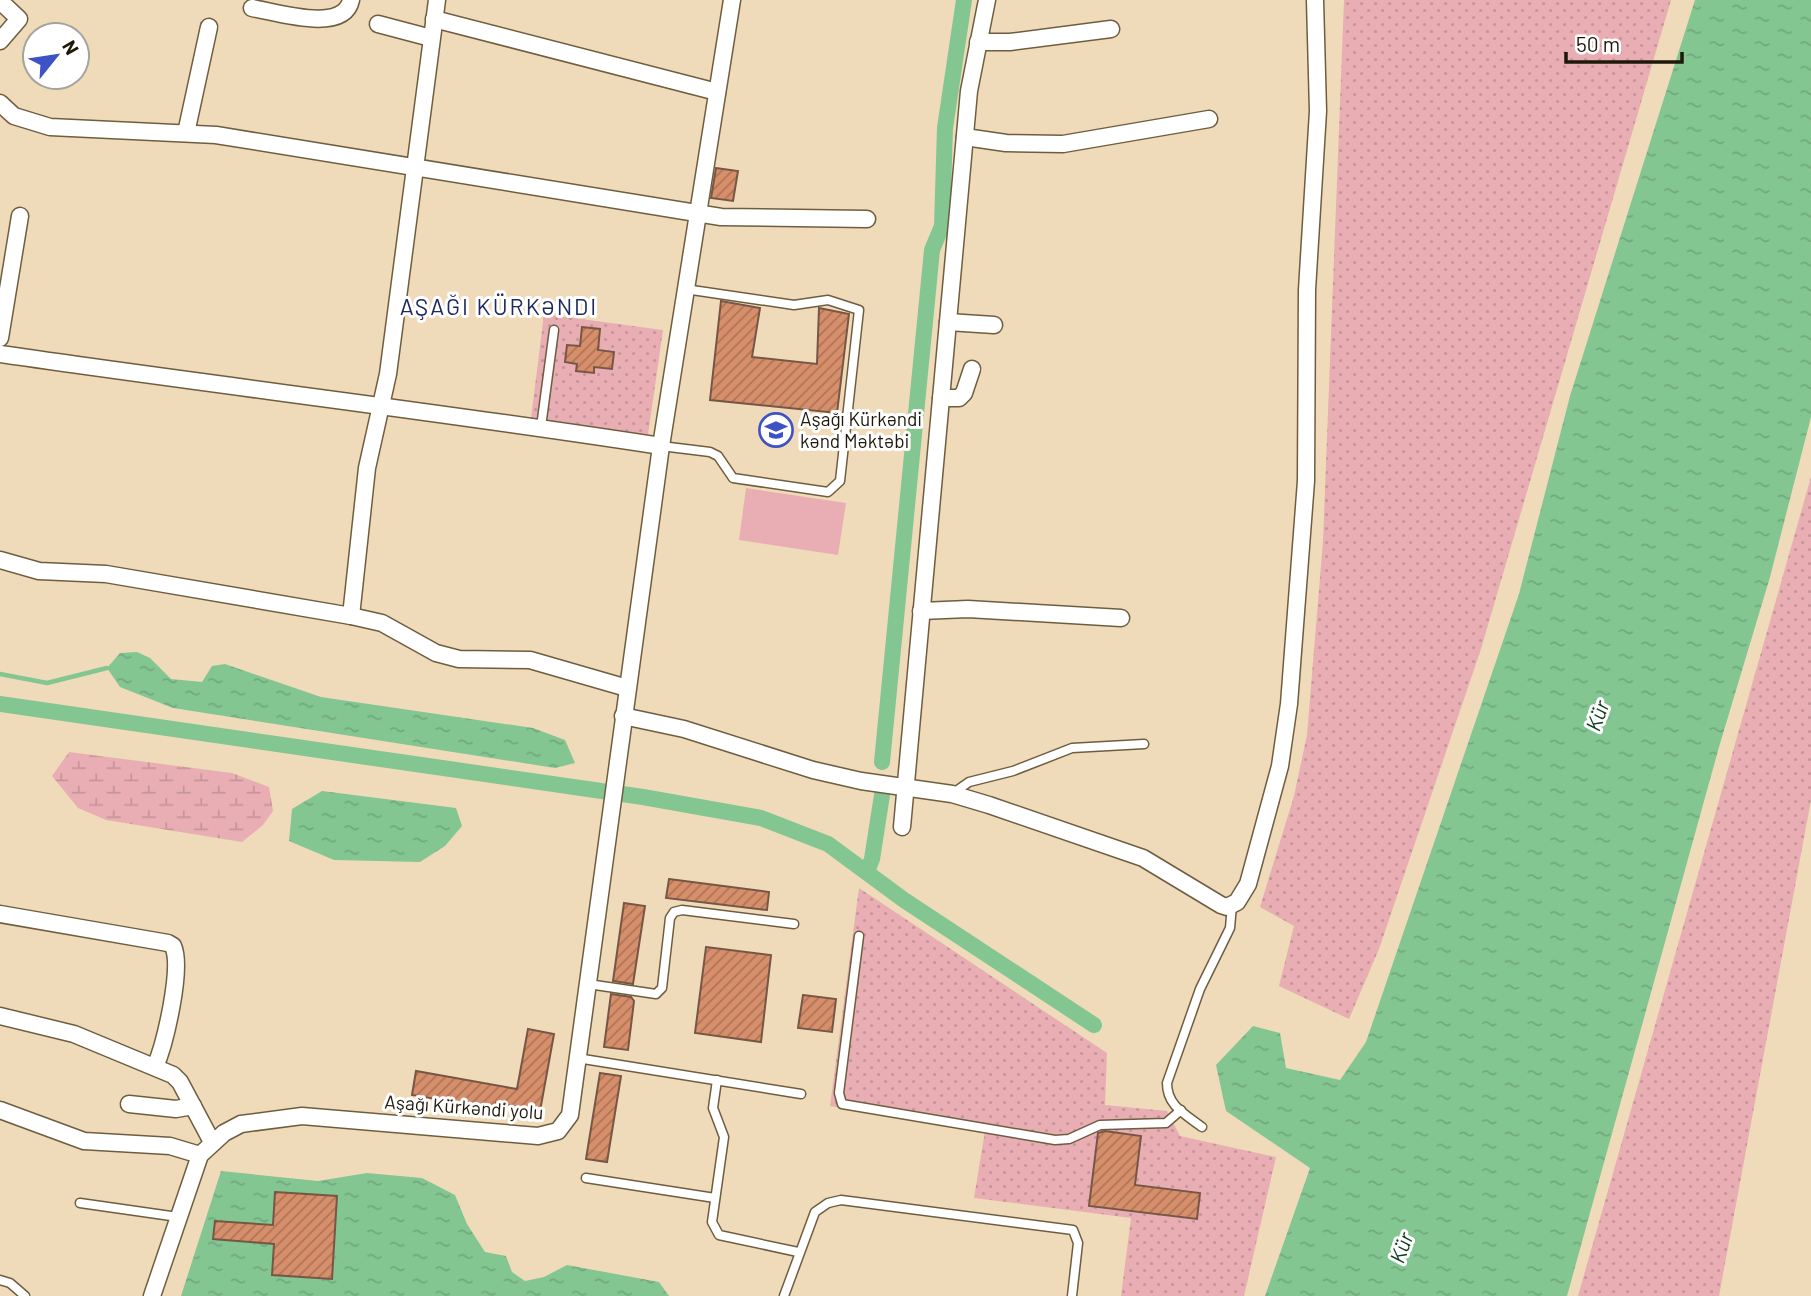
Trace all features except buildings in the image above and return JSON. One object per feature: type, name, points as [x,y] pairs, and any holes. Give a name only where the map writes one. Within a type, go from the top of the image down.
[{"type":"street","points":[[252,8],[324,19],[338,18],[345,12],[351,0]]},
{"type":"street","points":[[351,616],[367,468],[382,406],[437,0]]},
{"type":"street","name":"Aşağı Kürkəndi yolu","points":[[152,1296],[201,1155],[212,1142],[241,1124],[302,1116],[549,1135],[565,1124],[570,1115],[661,446],[732,0]]},
{"type":"street","points":[[902,827],[965,137],[978,42],[987,0]]},
{"type":"street","points":[[623,716],[684,729],[813,770],[952,794],[1143,858],[1209,899],[1221,905],[1232,905],[1248,884],[1280,766],[1289,704],[1306,481],[1307,278],[1318,111],[1315,0]]},
{"type":"street","points":[[0,1],[19,19],[0,41]]},
{"type":"street","points":[[434,19],[717,92]]},
{"type":"street","points":[[378,24],[431,38]]},
{"type":"street","points":[[186,133],[209,27]]},
{"type":"street","points":[[978,42],[1010,43],[1111,29]]},
{"type":"street","points":[[0,103],[14,116],[50,127],[216,135],[736,218],[867,219]]},
{"type":"street","points":[[965,137],[1006,143],[1063,144],[1209,119]]},
{"type":"street","points":[[0,338],[20,216]]},
{"type":"street","points":[[948,322],[994,325]]},
{"type":"street","points":[[0,354],[541,427],[661,446]]},
{"type":"street","points":[[941,398],[953,399],[964,393],[972,369]]},
{"type":"street","points":[[0,560],[39,571],[106,574],[351,616],[382,623],[436,653],[458,659],[530,660],[627,688]]},
{"type":"street","points":[[921,611],[968,609],[1121,618]]},
{"type":"street","points":[[0,914],[173,946],[176,964],[162,1046],[155,1067]]},
{"type":"street","points":[[0,1016],[75,1034],[173,1075],[180,1082],[212,1142]]},
{"type":"street","points":[[129,1104],[176,1109],[193,1107]]},
{"type":"street","points":[[0,1110],[84,1142],[170,1146],[201,1155]]},
{"type":"lane","points":[[661,446],[710,452],[718,456],[733,478],[828,492],[840,481],[859,310],[828,300],[794,305],[685,289]]},
{"type":"lane","points":[[541,427],[554,330]]},
{"type":"lane","points":[[952,794],[969,782],[1013,771],[1072,748],[1144,744]]},
{"type":"lane","points":[[1202,1127],[1167,1095],[1167,1083],[1200,989],[1230,928],[1232,905]]},
{"type":"lane","points":[[588,984],[656,994],[662,988],[670,918],[674,912],[682,910],[794,924]]},
{"type":"lane","points":[[859,936],[839,1093],[842,1104],[1062,1140],[1100,1125],[1166,1123],[1181,1110]]},
{"type":"lane","points":[[578,1058],[800,1094]]},
{"type":"lane","points":[[717,1080],[713,1108],[724,1137],[712,1222],[719,1235],[798,1252]]},
{"type":"lane","points":[[586,1178],[715,1198]]},
{"type":"lane","points":[[784,1296],[815,1212],[828,1203],[841,1200],[1065,1227],[1078,1236],[1072,1296]]},
{"type":"lane","points":[[80,1203],[178,1217]]},
{"type":"lane","points":[[0,1280],[10,1283],[25,1296]]},
{"type":"green space","points":[[1344,0],[1671,0],[1481,649],[1379,949],[1349,1019],[1279,986],[1294,926],[1260,907],[1294,796],[1307,735],[1323,541]]},
{"type":"green space","points":[[544,314],[663,330],[648,435],[531,418]]},
{"type":"green space","points":[[1811,477],[1811,800],[1719,1296],[1578,1296]]},
{"type":"green space","points":[[746,488],[846,503],[838,555],[739,540]]},
{"type":"green space","points":[[69,752],[232,773],[269,787],[273,811],[263,825],[242,842],[106,820],[78,808],[52,776]]},
{"type":"green space","points":[[859,888],[1107,1053],[1105,1105],[1167,1111],[1180,1136],[1276,1157],[1244,1296],[1121,1296],[1131,1218],[974,1198],[985,1131],[830,1106]]},
{"type":"water","name":"Kür","points":[[1695,0],[1811,0],[1811,417],[1770,577],[1719,747],[1567,1296],[1265,1296],[1310,1168],[1226,1111],[1216,1065],[1253,1026],[1280,1033],[1286,1068],[1340,1080],[1366,1042],[1519,594],[1570,396]]},
{"type":"water","points":[[137,652],[150,658],[171,679],[202,682],[212,666],[225,664],[321,697],[533,728],[565,740],[575,763],[555,768],[173,708],[120,687],[107,668],[120,653]]},
{"type":"water","points":[[322,791],[456,808],[462,826],[445,846],[420,862],[334,860],[289,841],[292,809]]},
{"type":"water","points":[[221,1171],[318,1181],[367,1173],[422,1178],[455,1195],[467,1224],[485,1252],[506,1256],[512,1272],[525,1281],[544,1277],[567,1265],[659,1282],[669,1296],[181,1296]]},
{"type":"waterway","points":[[882,762],[932,250],[942,226],[945,128],[964,0]]},
{"type":"waterway","points":[[0,674],[47,683],[107,668]]},
{"type":"waterway","points":[[0,704],[643,797],[761,818],[828,844],[904,900],[1094,1025]]},
{"type":"waterway","points":[[867,872],[872,859],[882,795]]},
{"type":"place","name":"Aşağı Kürkəndi kənd Məktəbi","points":[[776,430]]},
{"type":"district","name":"AŞAĞI KÜRKƏNDI","points":[[499,307]]}]
